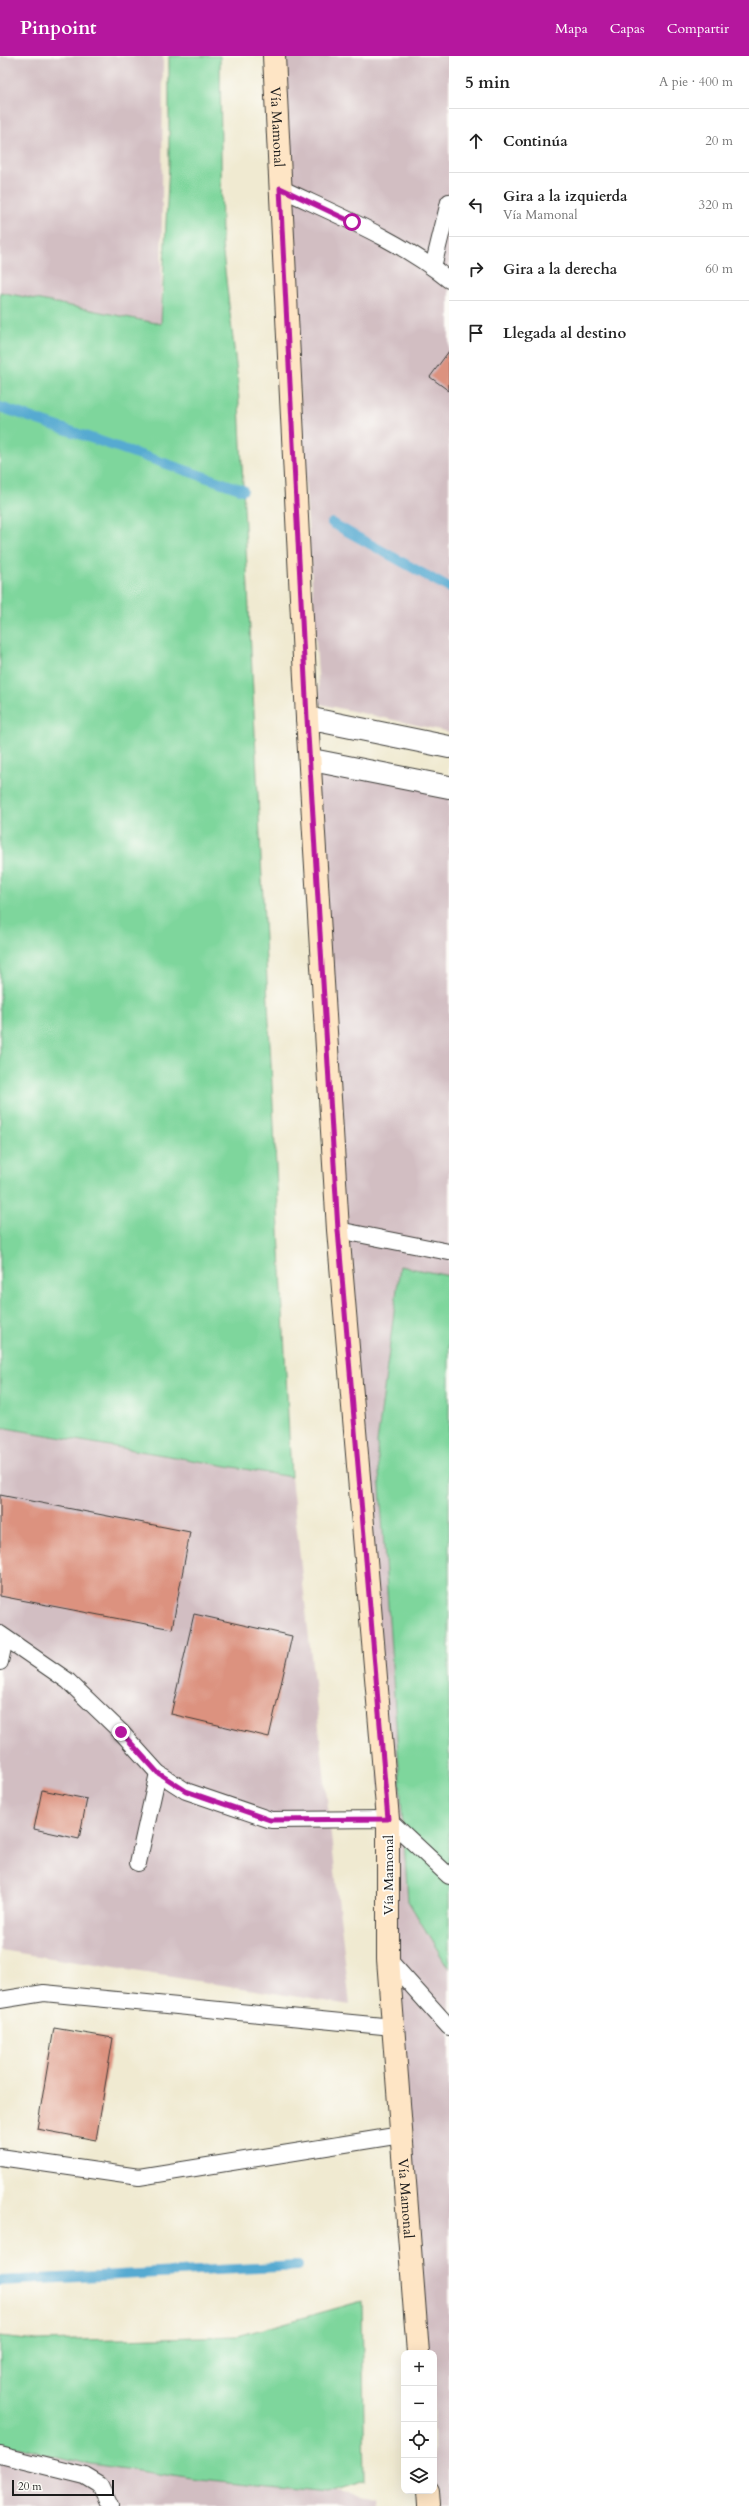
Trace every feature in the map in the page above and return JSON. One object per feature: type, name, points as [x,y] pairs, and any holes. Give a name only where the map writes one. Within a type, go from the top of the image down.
[{"type":"street","name":"Vía Mamonal","points":[[274,56],[307,718],[312,760],[338,1230],[388,1819],[388,1959],[418,2350]]},
{"type":"street","points":[[307,718],[449,747]]},
{"type":"street","points":[[312,760],[449,787]]},
{"type":"street","points":[[428,2494],[429,2506]]},
{"type":"lane","points":[[280,188],[352,222],[433,267],[449,280]]},
{"type":"lane","points":[[433,267],[449,202]]},
{"type":"lane","points":[[338,1230],[449,1252]]},
{"type":"lane","points":[[0,1662],[2,1636],[68,1681],[121,1732],[158,1773],[186,1791],[270,1820],[388,1819],[449,1876]]},
{"type":"lane","points":[[138,1863],[158,1773]]},
{"type":"lane","points":[[388,1959],[449,2027]]},
{"type":"lane","points":[[0,2000],[44,1994],[393,2027]]},
{"type":"lane","points":[[0,2157],[139,2177],[401,2135]]},
{"type":"lane","points":[[0,2455],[85,2476],[100,2485],[110,2506]]},
{"type":"shaded area","points":[[0,56],[163,56],[161,324],[0,292]]},
{"type":"shaded area","points":[[277,56],[449,56],[449,732],[320,704]]},
{"type":"shaded area","points":[[312,760],[449,787],[449,2506],[429,2506],[433,2494],[437,2494],[437,2350],[417,2350]]},
{"type":"shaded area","points":[[0,1427],[291,1477],[350,2005],[0,1950]]},
{"type":"shaded area","points":[[0,2433],[377,2498],[378,2506],[0,2506]]},
{"type":"green space","points":[[169,56],[220,56],[222,245],[238,382],[291,1477],[0,1427],[0,292],[161,324],[169,163]]},
{"type":"green space","points":[[400,1266],[449,1276],[449,1969],[408,1901],[377,1443]]},
{"type":"green space","points":[[362,2301],[365,2481],[327,2493],[200,2480],[84,2463],[0,2443],[0,2337],[37,2341],[238,2336]]},
{"type":"building","points":[[449,351],[449,391],[430,377]]},
{"type":"building","points":[[0,1495],[190,1532],[172,1629],[0,1596]]},
{"type":"building","points":[[194,1614],[292,1636],[269,1737],[171,1714]]},
{"type":"building","points":[[42,1790],[87,1799],[79,1839],[34,1829]]},
{"type":"building","points":[[54,2028],[113,2038],[96,2140],[37,2129]]},
{"type":"waterway","points":[[0,407],[243,490]]},
{"type":"waterway","points":[[332,523],[449,588]]},
{"type":"waterway","points":[[0,2281],[298,2266]]},
{"type":"route","points":[[121,1732],[158,1773],[186,1791],[270,1820],[388,1819],[338,1230],[312,760],[307,718],[280,188],[352,222]]}]
